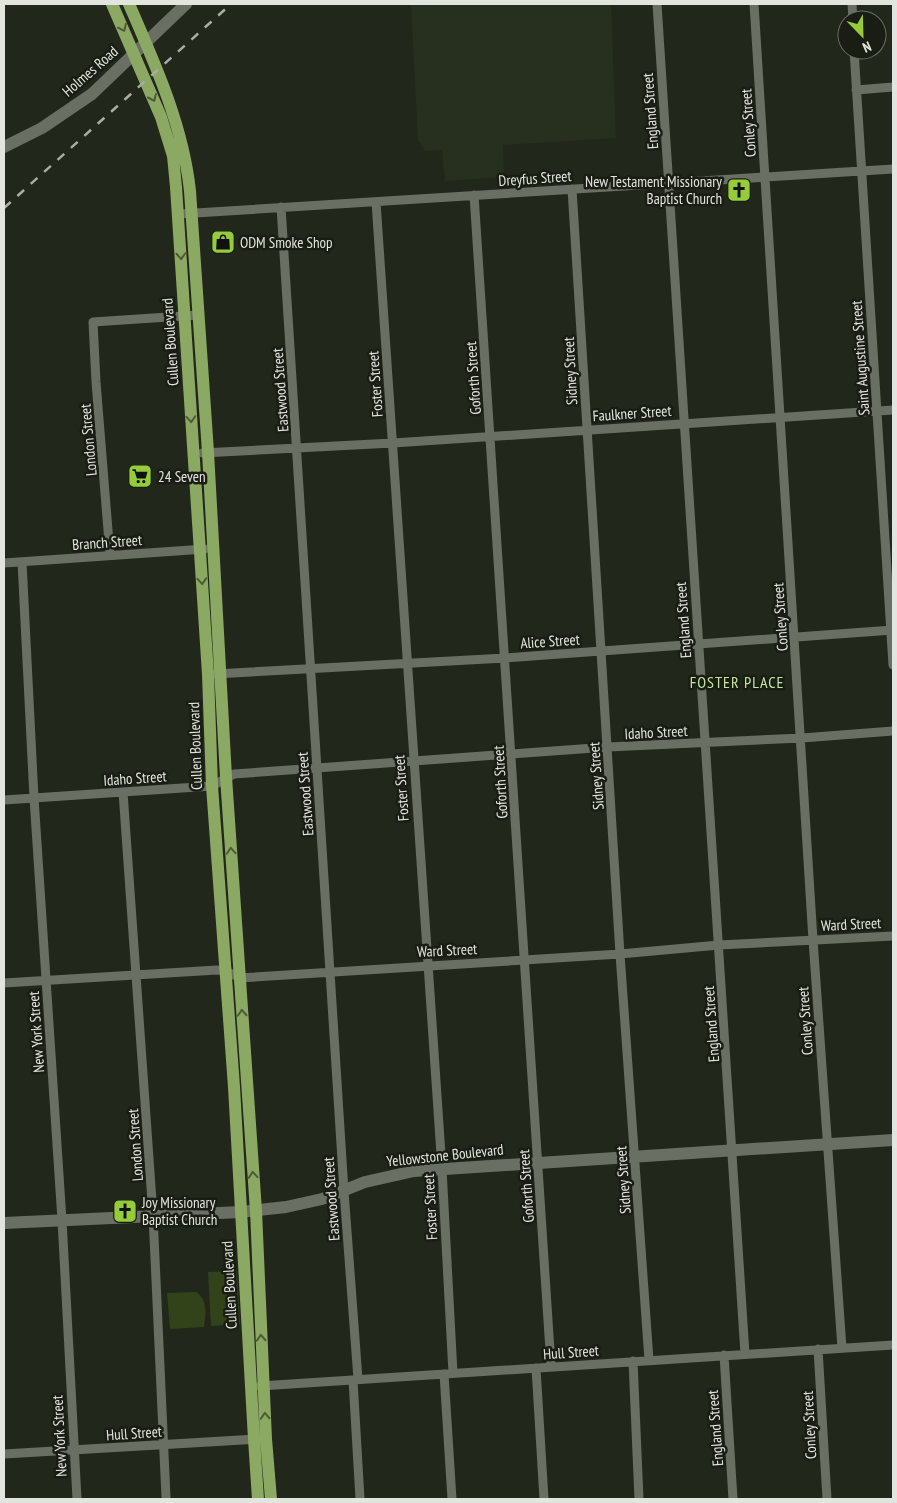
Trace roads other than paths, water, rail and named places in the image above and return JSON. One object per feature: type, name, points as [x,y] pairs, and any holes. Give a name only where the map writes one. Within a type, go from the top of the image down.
[{"type":"main road","name":"Cullen Boulevard","points":[[112,4],[179,156],[188,168],[208,452],[206,549]]},
{"type":"main road","name":"Cullen Boulevard","points":[[129,4],[170,105],[179,156],[179,214],[184,316],[194,453],[206,549],[215,674],[226,777],[240,978],[241,1212],[257,1386],[260,1439],[258,1499]]},
{"type":"main road","name":"Cullen Boulevard","points":[[215,674],[212,786],[226,971],[256,1211],[257,1386]]},
{"type":"main road","points":[[219,877],[233,876]]},
{"type":"main road","name":"Cullen Boulevard","points":[[260,1439],[271,1499]]},
{"type":"street","name":"Holmes Road","points":[[4,147],[42,128],[78,104],[110,78],[186,4]]},
{"type":"street","name":"England Street","points":[[657,4],[745,1354]]},
{"type":"street","name":"Conley Street","points":[[754,4],[802,738],[813,940],[842,1348]]},
{"type":"street","name":"Saint Augustine Street","points":[[854,60],[893,665]]},
{"type":"street","points":[[856,90],[893,87]]},
{"type":"street","name":"Dreyfus Street","points":[[179,214],[893,169]]},
{"type":"street","name":"Sidney Street","points":[[572,189],[620,954],[649,1360]]},
{"type":"street","name":"Goforth Street","points":[[474,196],[551,1366]]},
{"type":"street","name":"Foster Street","points":[[376,202],[442,1169],[452,1499]]},
{"type":"street","name":"Eastwood Street","points":[[281,207],[331,972],[355,1380],[360,1499]]},
{"type":"street","points":[[184,316],[198,315]]},
{"type":"street","name":"London Street","points":[[110,555],[93,322],[184,316]]},
{"type":"street","name":"Faulkner Street","points":[[194,453],[393,443],[893,410]]},
{"type":"street","name":"Branch Street","points":[[4,563],[206,549]]},
{"type":"street","name":"New York Street","points":[[22,562],[34,798],[62,1220],[77,1499]]},
{"type":"street","name":"Alice Street","points":[[215,674],[505,658],[892,630]]},
{"type":"street","name":"Idaho Street","points":[[4,800],[212,786],[234,774],[608,748],[802,738],[893,731]]},
{"type":"street","name":"London Street","points":[[123,792],[153,1215],[166,1497]]},
{"type":"street","name":"Ward Street","points":[[240,978],[620,954],[719,945],[893,936]]},
{"type":"street","points":[[4,983],[217,970],[226,971],[240,978]]},
{"type":"street","name":"Yellowstone Boulevard","points":[[4,1223],[256,1211],[304,1203],[386,1176],[442,1169],[893,1140]]},
{"type":"street","name":"Hull Street","points":[[257,1386],[893,1345]]},
{"type":"street","name":"Conley Street","points":[[818,1350],[827,1499]]},
{"type":"street","name":"England Street","points":[[724,1355],[733,1499]]},
{"type":"street","points":[[632,1361],[639,1499]]},
{"type":"street","points":[[536,1368],[544,1499]]},
{"type":"street","name":"Hull Street","points":[[4,1454],[260,1439]]},
{"type":"railway","points":[[4,208],[231,4]]},
{"type":"place","name":"New Testament Missionary Baptist Church","points":[[739,190]]},
{"type":"place","name":"ODM Smoke Shop","points":[[223,242]]},
{"type":"place","name":"24 Seven","points":[[140,476]]},
{"type":"place","name":"Joy Missionary Baptist Church","points":[[125,1211]]},
{"type":"district","name":"FOSTER PLACE","points":[[737,682]]}]
